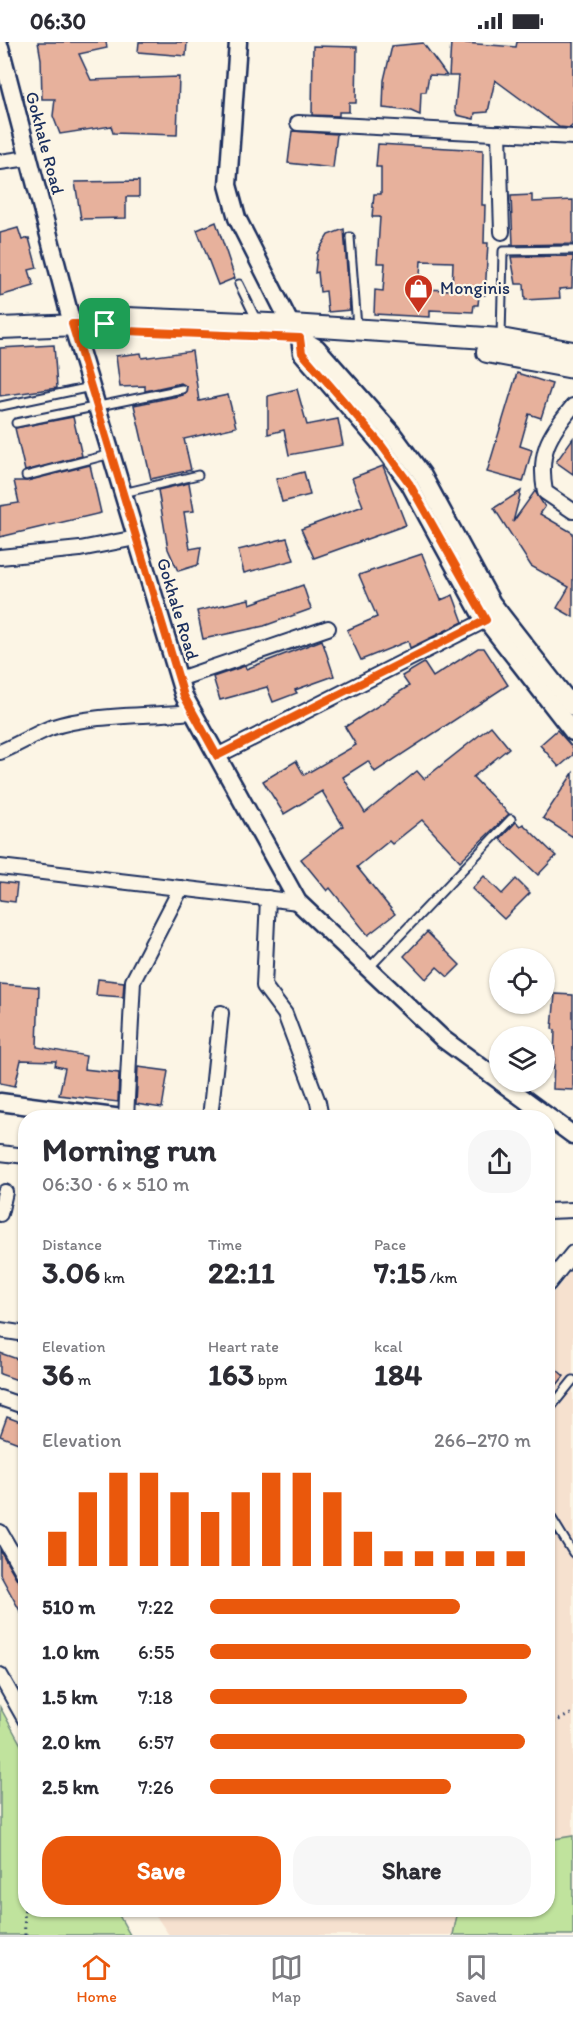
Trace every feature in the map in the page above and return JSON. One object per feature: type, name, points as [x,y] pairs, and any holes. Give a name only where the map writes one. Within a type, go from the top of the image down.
[{"type":"main road","points":[[0,328],[105,324],[126,318],[258,323],[296,331],[501,352],[573,368]]},
{"type":"main road","points":[[105,324],[126,331],[357,329],[501,339],[573,352]]},
{"type":"street","points":[[238,42],[228,185],[237,218],[296,331],[302,353],[379,442],[409,483],[486,620],[573,732]]},
{"type":"street","name":"Gokhale Road","points":[[0,47],[72,324],[179,679],[193,712],[298,902],[444,1040],[489,1073]]},
{"type":"street","points":[[298,123],[573,137]]},
{"type":"street","points":[[499,134],[502,232]]},
{"type":"street","points":[[0,162],[29,158]]},
{"type":"street","points":[[296,331],[317,348],[391,432],[422,474],[492,603],[573,707]]},
{"type":"street","points":[[573,406],[547,445],[540,466],[545,492],[573,511]]},
{"type":"street","points":[[0,557],[80,549],[136,538]]},
{"type":"street","points":[[217,756],[486,620]]},
{"type":"street","points":[[179,679],[327,628]]},
{"type":"street","points":[[0,752],[51,728],[101,718],[144,717],[193,712]]},
{"type":"street","points":[[0,867],[298,902]]},
{"type":"street","points":[[125,1110],[133,981],[181,888]]},
{"type":"street","points":[[268,898],[264,986],[285,1014],[320,1110]]},
{"type":"street","points":[[211,1110],[221,1013]]},
{"type":"street","name":"Gokhale Road","points":[[515,1092],[539,1110]]},
{"type":"street","points":[[0,1102],[62,1110]]},
{"type":"street","name":"Gokhale Road","points":[[555,1122],[573,1135]]},
{"type":"street","points":[[0,1153],[18,1155]]},
{"type":"street","points":[[0,1214],[5,1192]]},
{"type":"street","points":[[555,1211],[573,1210]]},
{"type":"street","points":[[555,1275],[573,1253]]},
{"type":"street","points":[[0,1330],[18,1333]]},
{"type":"street","points":[[0,1398],[18,1404]]},
{"type":"street","points":[[0,1532],[18,1562]]},
{"type":"street","points":[[0,1675],[18,1707]]},
{"type":"lane","points":[[350,237],[357,329]]},
{"type":"lane","points":[[501,339],[503,251],[573,250]]},
{"type":"lane","points":[[239,284],[258,323]]},
{"type":"lane","points":[[1,406],[91,387]]},
{"type":"lane","points":[[16,423],[182,389]]},
{"type":"lane","points":[[26,476],[111,454]]},
{"type":"lane","points":[[123,493],[198,475]]},
{"type":"lane","points":[[368,969],[511,819]]},
{"type":"lane","points":[[555,1402],[573,1380]]},
{"type":"lane","points":[[555,1523],[573,1553]]},
{"type":"path","points":[[555,1722],[573,1713]]},
{"type":"path","points":[[24,1917],[25,1935]]},
{"type":"shaded area","points":[[573,1268],[573,1935],[169,1935],[157,1917],[555,1917],[555,1290]]},
{"type":"green space","points":[[0,1707],[18,1739],[18,1917],[120,1917],[130,1935],[0,1935]]},
{"type":"green space","points":[[573,1836],[573,1935],[453,1935],[457,1917],[555,1917],[555,1839]]},
{"type":"building","points":[[38,42],[106,42],[107,48],[79,54],[91,80],[179,77],[177,135],[113,133],[111,126],[60,134],[53,116],[55,99],[42,99],[41,59]]},
{"type":"building","points":[[139,42],[187,42],[186,56],[138,52]]},
{"type":"building","points":[[451,42],[516,47],[517,42],[573,42],[573,125],[570,128],[559,127],[495,80],[488,112],[475,113],[474,119],[457,115],[455,109],[458,76],[449,76]]},
{"type":"building","points":[[423,43],[447,76],[429,75],[426,92],[421,92],[420,115],[411,111],[383,108],[384,80],[392,46]]},
{"type":"building","points":[[313,46],[357,47],[356,103],[349,103],[349,112],[339,112],[339,116],[312,115]]},
{"type":"building","points":[[292,131],[337,134],[333,168],[288,163]]},
{"type":"building","points":[[378,144],[483,150],[484,243],[488,243],[485,295],[479,295],[478,305],[474,305],[473,312],[430,310],[430,317],[374,314],[375,290],[383,291],[385,263],[377,263],[380,217],[372,217],[374,194],[381,194],[381,167],[376,167]],"holes":[[[421,261],[453,262],[452,290],[419,289]]]},
{"type":"building","points":[[139,181],[139,197],[126,197],[126,218],[81,219],[75,182]]},
{"type":"building","points":[[532,195],[532,202],[573,200],[573,244],[513,245],[511,196]]},
{"type":"building","points":[[216,222],[235,278],[218,285],[197,230]]},
{"type":"building","points":[[18,228],[22,240],[29,238],[37,268],[29,270],[34,286],[0,296],[0,233]]},
{"type":"building","points":[[344,229],[350,310],[328,312],[326,291],[320,292],[318,272],[315,273],[317,253],[328,235]]},
{"type":"building","points":[[573,256],[572,288],[559,289],[560,298],[525,300],[524,284],[516,284],[511,257]]},
{"type":"building","points":[[54,345],[57,388],[0,396],[0,348]]},
{"type":"building","points":[[192,351],[199,401],[228,395],[236,427],[184,439],[191,470],[151,479],[134,405],[183,395],[187,387],[181,383],[145,391],[145,386],[120,387],[116,356],[141,353],[142,358]]},
{"type":"building","points":[[517,373],[552,384],[541,418],[529,414],[520,446],[532,450],[523,482],[487,472]]},
{"type":"building","points":[[297,389],[307,425],[338,419],[343,445],[289,455],[284,430],[268,434],[268,396]]},
{"type":"building","points":[[73,417],[82,456],[25,471],[15,428]]},
{"type":"building","points":[[573,438],[573,474],[556,462]]},
{"type":"building","points":[[90,465],[101,513],[0,537],[0,506],[19,503],[14,481],[27,481]]},
{"type":"building","points":[[383,466],[406,525],[314,558],[301,529],[363,506],[352,478]]},
{"type":"building","points":[[304,472],[310,495],[282,502],[276,479]]},
{"type":"building","points":[[189,483],[194,511],[184,512],[190,549],[201,547],[198,565],[178,571],[168,549],[158,490]]},
{"type":"building","points":[[521,491],[513,522],[535,491],[545,507],[540,514],[573,533],[573,617],[557,608],[569,587],[531,566],[494,508]]},
{"type":"building","points":[[287,538],[294,560],[244,573],[238,550]]},
{"type":"building","points":[[422,554],[441,600],[453,595],[463,622],[410,648],[408,641],[361,660],[347,630],[377,617],[359,575]]},
{"type":"building","points":[[303,585],[311,609],[264,626],[203,639],[197,611],[249,599],[250,604]]},
{"type":"building","points":[[322,640],[334,676],[295,690],[297,693],[273,702],[267,687],[220,700],[213,677],[245,666],[246,669]]},
{"type":"building","points":[[478,648],[484,648],[508,685],[375,772],[368,761],[343,777],[365,813],[417,771],[424,779],[491,726],[509,748],[473,777],[509,814],[460,861],[422,820],[392,844],[389,841],[357,867],[395,914],[368,935],[330,888],[327,891],[301,859],[343,826],[322,791],[284,814],[263,781],[296,761],[304,775],[356,745],[345,727],[409,686],[402,676],[424,663],[433,677]]},
{"type":"building","points":[[557,730],[573,748],[573,755],[559,767],[540,745]]},
{"type":"building","points":[[573,773],[573,837],[543,818]]},
{"type":"building","points":[[516,822],[520,826],[523,824],[556,856],[538,875],[500,839]]},
{"type":"building","points":[[484,876],[502,894],[516,879],[530,893],[504,919],[472,889]]},
{"type":"building","points":[[0,882],[17,884],[15,902],[0,900]]},
{"type":"building","points":[[427,932],[460,965],[448,977],[437,967],[426,979],[404,956]]},
{"type":"building","points":[[98,979],[124,982],[123,997],[96,995]]},
{"type":"building","points":[[0,984],[39,987],[37,1047],[86,1056],[84,1069],[119,1073],[118,1102],[59,1095],[65,1068],[55,1066],[56,1061],[21,1060],[15,1086],[0,1083]]},
{"type":"building","points":[[555,994],[573,995],[573,1090],[555,1089],[555,1026],[552,1026]]},
{"type":"building","points":[[138,1067],[168,1071],[162,1108],[136,1104]]},
{"type":"building","points":[[0,1353],[18,1359],[18,1380],[0,1374]]},
{"type":"building","points":[[555,1368],[564,1376],[555,1387]]},
{"type":"building","points":[[7,1417],[18,1421],[18,1443],[0,1436]]},
{"type":"building","points":[[0,1550],[18,1581],[18,1607],[0,1574]]},
{"type":"place","name":"Monginis","points":[[419,314]]},
{"type":"route","points":[[72,324],[105,324],[126,331],[300,338],[302,353],[379,442],[409,483],[486,620],[217,756],[184,696],[72,324]]}]
